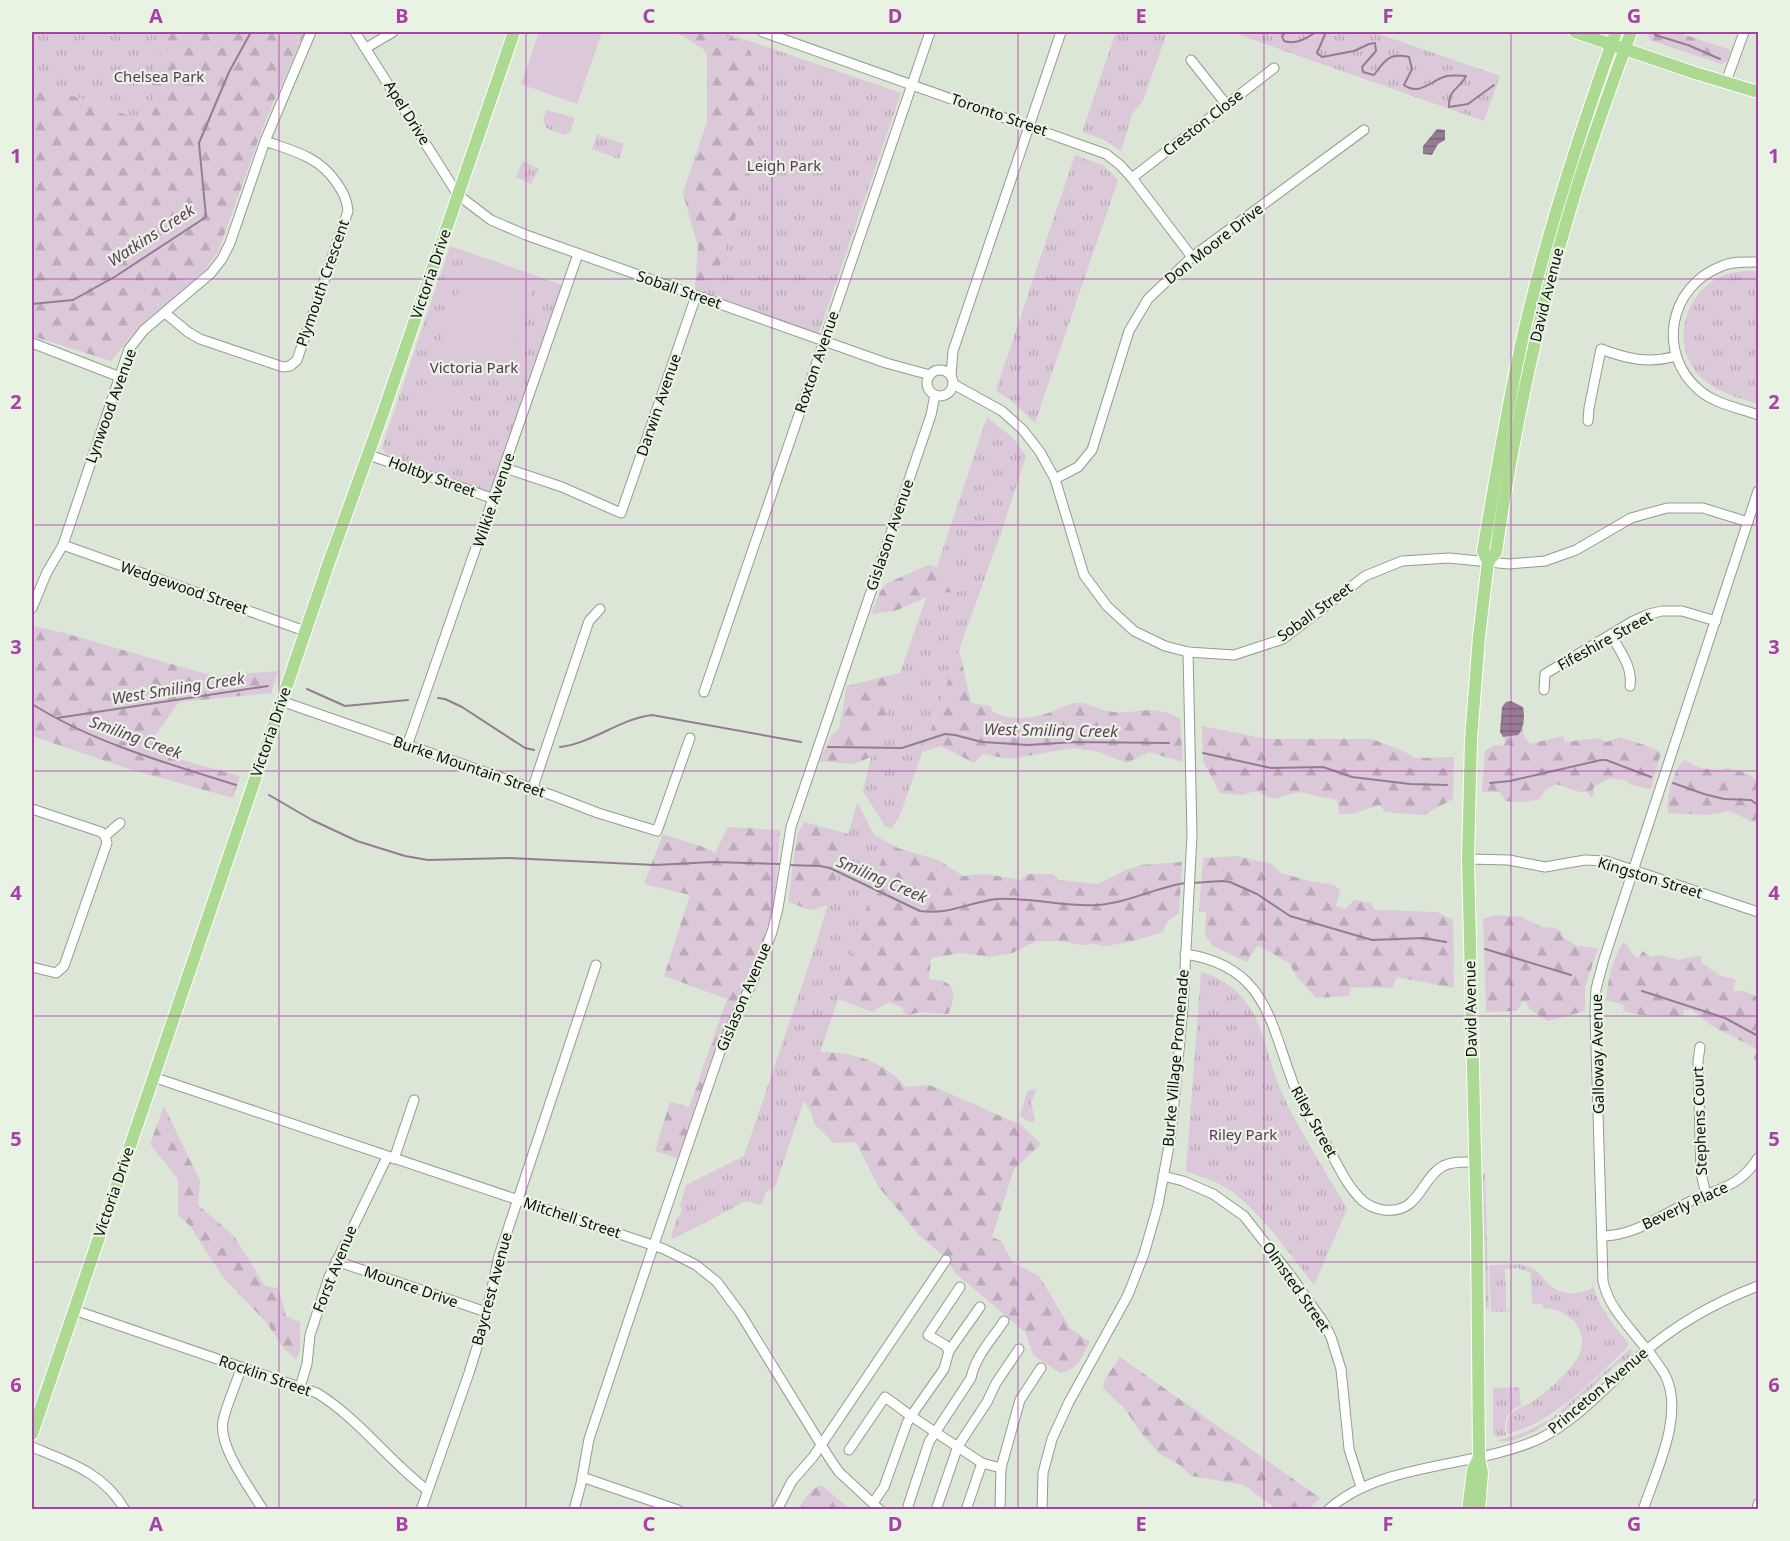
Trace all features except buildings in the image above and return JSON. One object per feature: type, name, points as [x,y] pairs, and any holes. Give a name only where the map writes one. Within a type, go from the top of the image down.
[{"type":"main road","name":"Victoria Drive","points":[[32,1434],[305,631],[369,454],[514,32]]},
{"type":"main road","points":[[1575,32],[1758,92]]},
{"type":"main road","name":"David Avenue","points":[[1479,1509],[1482,1473],[1479,1457],[1468,859],[1471,748],[1479,637],[1488,562],[1483,551],[1521,343],[1564,184],[1616,32]]},
{"type":"main road","name":"David Avenue","points":[[1488,562],[1496,552],[1523,394],[1555,263],[1593,139],[1631,32]]},
{"type":"main road","name":"David Avenue","points":[[1468,1509],[1473,1470],[1479,1457]]},
{"type":"street","name":"Lynwood Avenue","points":[[32,608],[46,572],[63,545],[133,343],[144,330],[212,273],[222,259],[230,243],[265,141],[311,32]]},
{"type":"street","name":"Apel Drive","points":[[355,32],[458,195]]},
{"type":"street","points":[[366,48],[393,32]]},
{"type":"street","name":"Toronto Street","points":[[763,32],[789,36],[912,84],[1102,152],[1118,162],[1132,178],[1192,257]]},
{"type":"street","name":"Roxton Avenue","points":[[704,692],[930,32]]},
{"type":"street","name":"Gislason Avenue","points":[[574,1509],[589,1439],[723,1043],[749,991],[772,932],[783,882],[791,827],[931,415],[946,389],[953,351],[1061,32]]},
{"type":"street","points":[[1725,82],[1744,32]]},
{"type":"street","points":[[1191,60],[1226,104]]},
{"type":"street","name":"Creston Close","points":[[1132,178],[1274,68]]},
{"type":"street","name":"Don Moore Drive","points":[[1055,479],[1078,467],[1092,450],[1124,345],[1137,315],[1160,285],[1192,257],[1364,130]]},
{"type":"street","name":"Plymouth Crescent","points":[[165,313],[193,336],[222,347],[283,367],[290,366],[297,360],[348,211],[347,203],[332,176],[319,163],[303,154],[265,141]]},
{"type":"street","name":"Soball Street","points":[[458,195],[499,224],[907,370],[929,380],[930,392],[946,389],[969,393],[984,399],[1002,411],[1023,430],[1040,452],[1055,479],[1084,575],[1107,606],[1134,631],[1165,646],[1188,652],[1234,655],[1283,639],[1365,576],[1402,561],[1449,558],[1523,564],[1556,558],[1576,550],[1631,518],[1666,508],[1703,508],[1748,522]]},
{"type":"street","name":"Wilkie Avenue","points":[[407,746],[578,254]]},
{"type":"street","points":[[1758,261],[1721,266],[1706,274],[1692,286],[1678,307],[1673,331],[1676,356],[1687,377],[1701,392],[1720,402],[1758,415]]},
{"type":"street","name":"Darwin Avenue","points":[[505,468],[562,487],[621,513],[696,296]]},
{"type":"street","points":[[32,343],[120,377]]},
{"type":"street","points":[[1588,421],[1601,349],[1643,361],[1676,356]]},
{"type":"street","name":"Gislason Avenue","points":[[940,370],[953,351]]},
{"type":"street","points":[[929,380],[940,370]]},
{"type":"street","name":"Soball Street","points":[[940,370],[946,389]]},
{"type":"street","name":"Holtby Street","points":[[369,454],[494,499]]},
{"type":"street","name":"Galloway Avenue","points":[[1643,1509],[1668,1434],[1673,1410],[1672,1394],[1667,1379],[1618,1315],[1607,1295],[1603,1281],[1595,1001],[1599,975],[1758,490]]},
{"type":"street","name":"Wedgewood Street","points":[[63,545],[305,631]]},
{"type":"street","points":[[532,790],[590,621],[600,609]]},
{"type":"street","name":"Fifeshire Street","points":[[1544,690],[1545,674],[1642,617],[1662,611],[1682,611],[1716,621]]},
{"type":"street","points":[[1611,635],[1629,669],[1630,686]]},
{"type":"street","name":"Burke Village Promenade","points":[[1042,1509],[1043,1473],[1052,1439],[1069,1402],[1128,1295],[1144,1254],[1158,1205],[1171,1135],[1191,865],[1193,794],[1188,652]]},
{"type":"street","name":"Burke Mountain Street","points":[[281,701],[598,813],[657,831],[690,738]]},
{"type":"street","points":[[32,809],[94,830],[105,836]]},
{"type":"street","points":[[105,836],[120,823]]},
{"type":"street","points":[[32,967],[56,974],[64,966],[106,846],[105,836]]},
{"type":"street","name":"Kingston Street","points":[[1468,859],[1509,860],[1545,867],[1596,860],[1634,869],[1758,912]]},
{"type":"street","name":"Riley Street","points":[[1185,954],[1223,965],[1244,979],[1257,993],[1271,1018],[1300,1100],[1344,1174],[1364,1202],[1381,1210],[1402,1208],[1414,1200],[1435,1173],[1443,1167],[1452,1163],[1475,1162]]},
{"type":"street","name":"Baycrest Avenue","points":[[421,1509],[469,1373],[483,1328],[499,1256],[596,965]]},
{"type":"street","name":"Stephens Court","points":[[1700,1047],[1698,1066],[1701,1173],[1706,1195]]},
{"type":"street","name":"Mitchell Street","points":[[153,1077],[684,1257],[717,1282],[740,1313],[820,1446],[839,1472],[876,1506]]},
{"type":"street","name":"Forst Avenue","points":[[300,1387],[307,1364],[309,1335],[325,1286],[391,1158],[414,1100]]},
{"type":"street","name":"Beverly Place","points":[[1602,1236],[1634,1230],[1741,1178],[1758,1158]]},
{"type":"street","name":"Olmsted Street","points":[[1163,1176],[1183,1181],[1214,1194],[1244,1216],[1273,1251],[1323,1323],[1331,1338],[1341,1369],[1349,1449],[1361,1487]]},
{"type":"street","points":[[777,1509],[792,1481],[820,1446],[946,1260]]},
{"type":"street","name":"Mounce Drive","points":[[336,1261],[486,1312]]},
{"type":"street","name":"Princeton Avenue","points":[[1329,1509],[1361,1487],[1522,1445],[1556,1429],[1647,1350],[1702,1312],[1758,1286]]},
{"type":"street","points":[[949,1351],[928,1335],[960,1287]]},
{"type":"street","points":[[876,1506],[907,1423],[944,1369],[949,1351],[980,1307]]},
{"type":"street","name":"Rocklin Street","points":[[74,1310],[317,1393],[340,1408],[406,1474],[427,1490]]},
{"type":"street","points":[[908,1506],[929,1442],[971,1378],[972,1369],[979,1357],[1004,1321]]},
{"type":"street","points":[[936,1509],[958,1446],[1019,1348]]},
{"type":"street","points":[[241,1368],[223,1421],[223,1432],[226,1445],[263,1509]]},
{"type":"street","points":[[1000,1509],[1001,1468],[1020,1400],[1041,1368]]},
{"type":"street","points":[[849,1450],[885,1398],[982,1463],[1001,1468]]},
{"type":"street","points":[[32,1447],[71,1463],[98,1478],[116,1494],[125,1509]]},
{"type":"street","points":[[966,1509],[982,1463]]},
{"type":"street","points":[[582,1477],[678,1509]]},
{"type":"street","points":[[1757,1509],[1758,1504]]},
{"type":"green space","name":"Chelsea Park","points":[[32,32],[224,32],[189,136],[32,82]]},
{"type":"green space","points":[[162,32],[305,32],[266,119],[218,252],[205,270],[131,336],[111,361],[32,336],[32,82],[150,123],[154,106],[153,67],[160,53],[167,47]]},
{"type":"green space","points":[[539,32],[602,32],[577,104],[521,84]]},
{"type":"green space","points":[[676,32],[712,32],[745,42],[763,77],[762,109],[746,182],[712,289],[696,283],[698,246],[683,193],[708,123],[709,59],[703,49]]},
{"type":"green space","name":"Leigh Park","points":[[707,32],[723,32],[901,93],[818,335],[695,290],[698,246],[683,193],[707,122]]},
{"type":"green space","points":[[1116,32],[1167,32],[1143,101],[1132,114],[1121,151],[1105,140],[1082,132]]},
{"type":"green space","points":[[1231,32],[1373,32],[1500,76],[1484,121]]},
{"type":"green space","points":[[1647,32],[1676,32],[1731,50],[1727,61],[1721,64],[1650,40]]},
{"type":"green space","points":[[547,110],[575,118],[570,133],[565,135],[546,128],[543,120]]},
{"type":"green space","points":[[597,134],[624,144],[619,159],[592,149]]},
{"type":"green space","points":[[1075,155],[1104,166],[1118,180],[1035,423],[1013,402],[996,390]]},
{"type":"green space","points":[[523,161],[539,169],[531,184],[516,177]]},
{"type":"green space","name":"Victoria Park","points":[[450,246],[568,287],[496,496],[389,456],[382,447]]},
{"type":"green space","points":[[471,254],[532,274],[535,281],[502,381],[436,358]]},
{"type":"green space","points":[[1758,271],[1758,404],[1723,392],[1704,380],[1693,368],[1686,354],[1684,339],[1689,309],[1708,284],[1731,273]]},
{"type":"green space","points":[[437,378],[453,408],[435,418],[418,388]]},
{"type":"green space","points":[[987,417],[1013,438],[1026,456],[1003,527],[900,815],[892,829],[885,826],[863,791],[871,757],[926,598],[933,594],[962,591],[964,588],[937,567]]},
{"type":"green space","points":[[929,565],[937,567],[964,588],[962,591],[934,594],[895,611],[871,614],[880,592],[887,583]]},
{"type":"green space","points":[[32,626],[213,676],[278,671],[271,693],[179,702],[154,737],[168,756],[240,776],[233,798],[129,769],[32,736]]},
{"type":"green space","points":[[959,649],[971,703],[990,706],[993,712],[1014,718],[1036,716],[1077,703],[1114,712],[1160,711],[1180,719],[1183,762],[1149,752],[1127,763],[1099,752],[1074,748],[1009,759],[983,754],[974,763],[941,746],[923,752]]},
{"type":"green space","points":[[900,673],[871,757],[854,764],[819,761],[832,735],[839,729],[847,686]]},
{"type":"green space","points":[[1202,726],[1267,739],[1372,739],[1415,758],[1454,757],[1453,799],[1424,815],[1385,812],[1380,805],[1352,814],[1339,814],[1337,800],[1299,792],[1273,799],[1256,791],[1242,795],[1220,793],[1203,761]]},
{"type":"green space","points":[[1520,727],[1530,744],[1563,736],[1565,742],[1598,738],[1606,742],[1620,737],[1653,748],[1661,753],[1651,789],[1613,778],[1593,788],[1594,795],[1591,797],[1587,792],[1556,784],[1544,791],[1540,799],[1524,802],[1505,801],[1500,792],[1482,792],[1485,751],[1493,746],[1503,745],[1504,736]]},
{"type":"green space","points":[[1684,760],[1700,768],[1720,770],[1728,768],[1748,774],[1758,781],[1758,824],[1729,811],[1708,815],[1668,813],[1671,785]]},
{"type":"green space","points":[[857,804],[874,835],[887,842],[838,999],[775,1187],[766,1192],[761,1205],[746,1201],[673,1239],[671,1236],[677,1217],[680,1216],[682,1208],[680,1206],[686,1185],[744,1156],[817,941]]},
{"type":"green space","points":[[804,822],[848,834],[828,905],[810,910],[788,902],[797,835]]},
{"type":"green space","points":[[728,827],[780,830],[775,902],[754,970],[680,1159],[655,1151],[670,1102],[689,1107],[727,999],[664,976],[690,895],[644,884],[663,834],[715,853]]},
{"type":"green space","points":[[887,842],[898,848],[938,860],[963,876],[985,874],[1021,880],[1028,874],[1053,874],[1059,880],[1098,884],[1141,865],[1182,862],[1179,913],[1167,922],[1163,932],[1130,942],[1105,946],[1062,941],[1037,941],[1012,953],[990,957],[961,953],[931,958],[929,979],[945,982],[952,988],[953,1001],[948,1014],[920,1012],[909,1015],[904,1013],[903,1008],[889,1002],[872,1012],[838,999]]},
{"type":"green space","points":[[1237,856],[1272,864],[1281,873],[1334,885],[1340,890],[1336,906],[1346,909],[1354,900],[1371,903],[1374,910],[1437,912],[1453,920],[1454,988],[1397,977],[1392,988],[1351,987],[1349,996],[1316,998],[1296,976],[1289,963],[1265,949],[1257,946],[1247,962],[1213,946],[1205,936],[1206,912],[1199,911],[1203,858]]},
{"type":"green space","points":[[1496,915],[1521,917],[1545,928],[1552,927],[1560,930],[1564,938],[1577,946],[1598,948],[1585,987],[1585,1011],[1548,1021],[1528,1008],[1524,1001],[1516,1011],[1486,1012],[1483,919]]},
{"type":"green space","points":[[1623,942],[1638,958],[1643,951],[1651,957],[1660,955],[1679,960],[1701,955],[1702,963],[1719,975],[1736,980],[1733,991],[1744,991],[1758,997],[1758,1065],[1754,1058],[1757,1051],[1755,1048],[1712,1026],[1692,1010],[1684,1010],[1683,1016],[1641,1015],[1623,1011],[1624,1005],[1606,1000],[1611,970]]},
{"type":"green space","name":"Riley Park","points":[[1201,972],[1223,981],[1238,993],[1250,1008],[1265,1042],[1285,1100],[1347,1209],[1314,1285],[1273,1232],[1237,1196],[1211,1180],[1186,1171]]},
{"type":"green space","points":[[820,1052],[856,1056],[878,1064],[906,1087],[929,1085],[944,1091],[1021,1125],[1041,1144],[1014,1169],[992,1237],[1001,1241],[1013,1263],[1039,1276],[1071,1329],[1090,1342],[1075,1366],[1060,1373],[1033,1355],[1025,1332],[955,1273],[947,1259],[919,1235],[878,1186],[856,1142],[834,1143],[815,1125],[803,1099]]},
{"type":"green space","points":[[1031,1089],[1036,1090],[1031,1103],[1035,1120],[1033,1122],[1025,1120],[1020,1115],[1027,1092]]},
{"type":"green space","points":[[164,1106],[200,1181],[198,1205],[234,1236],[265,1286],[278,1288],[286,1316],[300,1322],[300,1350],[296,1360],[284,1348],[266,1322],[223,1277],[190,1226],[178,1215],[178,1179],[150,1144]]},
{"type":"green space","points":[[1483,1174],[1485,1174],[1489,1310],[1486,1309]]},
{"type":"green space","points":[[1489,1265],[1527,1266],[1536,1271],[1556,1290],[1567,1293],[1578,1293],[1593,1288],[1592,1279],[1601,1305],[1628,1343],[1628,1347],[1573,1398],[1542,1420],[1507,1434],[1507,1421],[1511,1414],[1544,1393],[1575,1362],[1582,1347],[1582,1338],[1580,1330],[1569,1317],[1561,1312],[1543,1308],[1542,1304],[1532,1304],[1531,1273],[1518,1268],[1505,1269],[1506,1310],[1514,1311],[1491,1312]]},
{"type":"green space","points":[[1630,1349],[1634,1351],[1624,1362],[1617,1364],[1561,1414],[1544,1426],[1511,1440],[1496,1441],[1523,1433],[1551,1419]]},
{"type":"green space","points":[[1120,1357],[1320,1498],[1309,1509],[1276,1509],[1244,1485],[1192,1476],[1178,1464],[1159,1453],[1142,1434],[1125,1409],[1103,1388],[1105,1379]]},
{"type":"green space","points":[[1519,1387],[1521,1406],[1512,1410],[1507,1417],[1506,1435],[1497,1437],[1493,1433],[1493,1388]]},
{"type":"green space","points":[[821,1485],[850,1509],[800,1509],[808,1495]]},
{"type":"shaded area","points":[[1437,129],[1445,130],[1445,140],[1438,144],[1432,155],[1423,154],[1423,146]]},
{"type":"shaded area","points":[[1511,701],[1523,707],[1523,726],[1518,735],[1503,737],[1500,732],[1502,707],[1506,702]]},
{"type":"waterway","name":"Watkins Creek","points":[[32,304],[73,300],[116,276],[206,217],[199,143],[229,72],[251,32]]},
{"type":"waterway","points":[[1243,32],[1252,32]]},
{"type":"waterway","points":[[1286,32],[1282,36],[1284,41],[1293,42],[1305,39],[1316,32]]},
{"type":"waterway","points":[[1326,32],[1317,53],[1322,57],[1354,51],[1375,43],[1376,51],[1362,67],[1363,72],[1374,75],[1387,59],[1396,56],[1409,57],[1412,69],[1404,85],[1409,88],[1423,88],[1446,76],[1466,76],[1450,96],[1449,107],[1468,104],[1494,85]]},
{"type":"waterway","points":[[1654,32],[1655,35],[1688,45],[1720,59]]},
{"type":"waterway","name":"West Smiling Creek","points":[[57,718],[268,686]]},
{"type":"waterway","name":"West Smiling Creek","points":[[307,689],[345,706],[408,700]]},
{"type":"waterway","name":"West Smiling Creek","points":[[438,698],[462,707],[525,748],[534,750]]},
{"type":"waterway","name":"Smiling Creek","points":[[32,704],[105,741],[236,785]]},
{"type":"waterway","name":"West Smiling Creek","points":[[560,747],[584,741],[628,721],[652,715],[801,742]]},
{"type":"waterway","name":"West Smiling Creek","points":[[828,747],[902,748],[945,734],[982,742],[1028,745],[1075,742],[1169,743]]},
{"type":"waterway","name":"West Smiling Creek","points":[[1203,753],[1271,768],[1323,767],[1352,777],[1410,784],[1447,785]]},
{"type":"waterway","name":"West Smiling Creek","points":[[1490,783],[1510,781],[1601,760],[1651,777]]},
{"type":"waterway","name":"West Smiling Creek","points":[[1673,783],[1724,799],[1751,800],[1758,805]]},
{"type":"waterway","name":"Smiling Creek","points":[[269,795],[312,820],[357,841],[405,856],[428,860],[509,858],[655,865],[713,862],[781,864]]},
{"type":"waterway","name":"Smiling Creek","points":[[787,865],[830,868],[920,911],[931,912],[997,899],[1022,899],[1072,905],[1109,904],[1186,883]]},
{"type":"waterway","name":"Smiling Creek","points":[[1192,883],[1230,882],[1257,894],[1290,916],[1372,940],[1423,938],[1446,942]]},
{"type":"waterway","name":"Smiling Creek","points":[[1485,949],[1571,975]]},
{"type":"waterway","name":"Smiling Creek","points":[[1642,991],[1725,1018],[1758,1036]]}]
